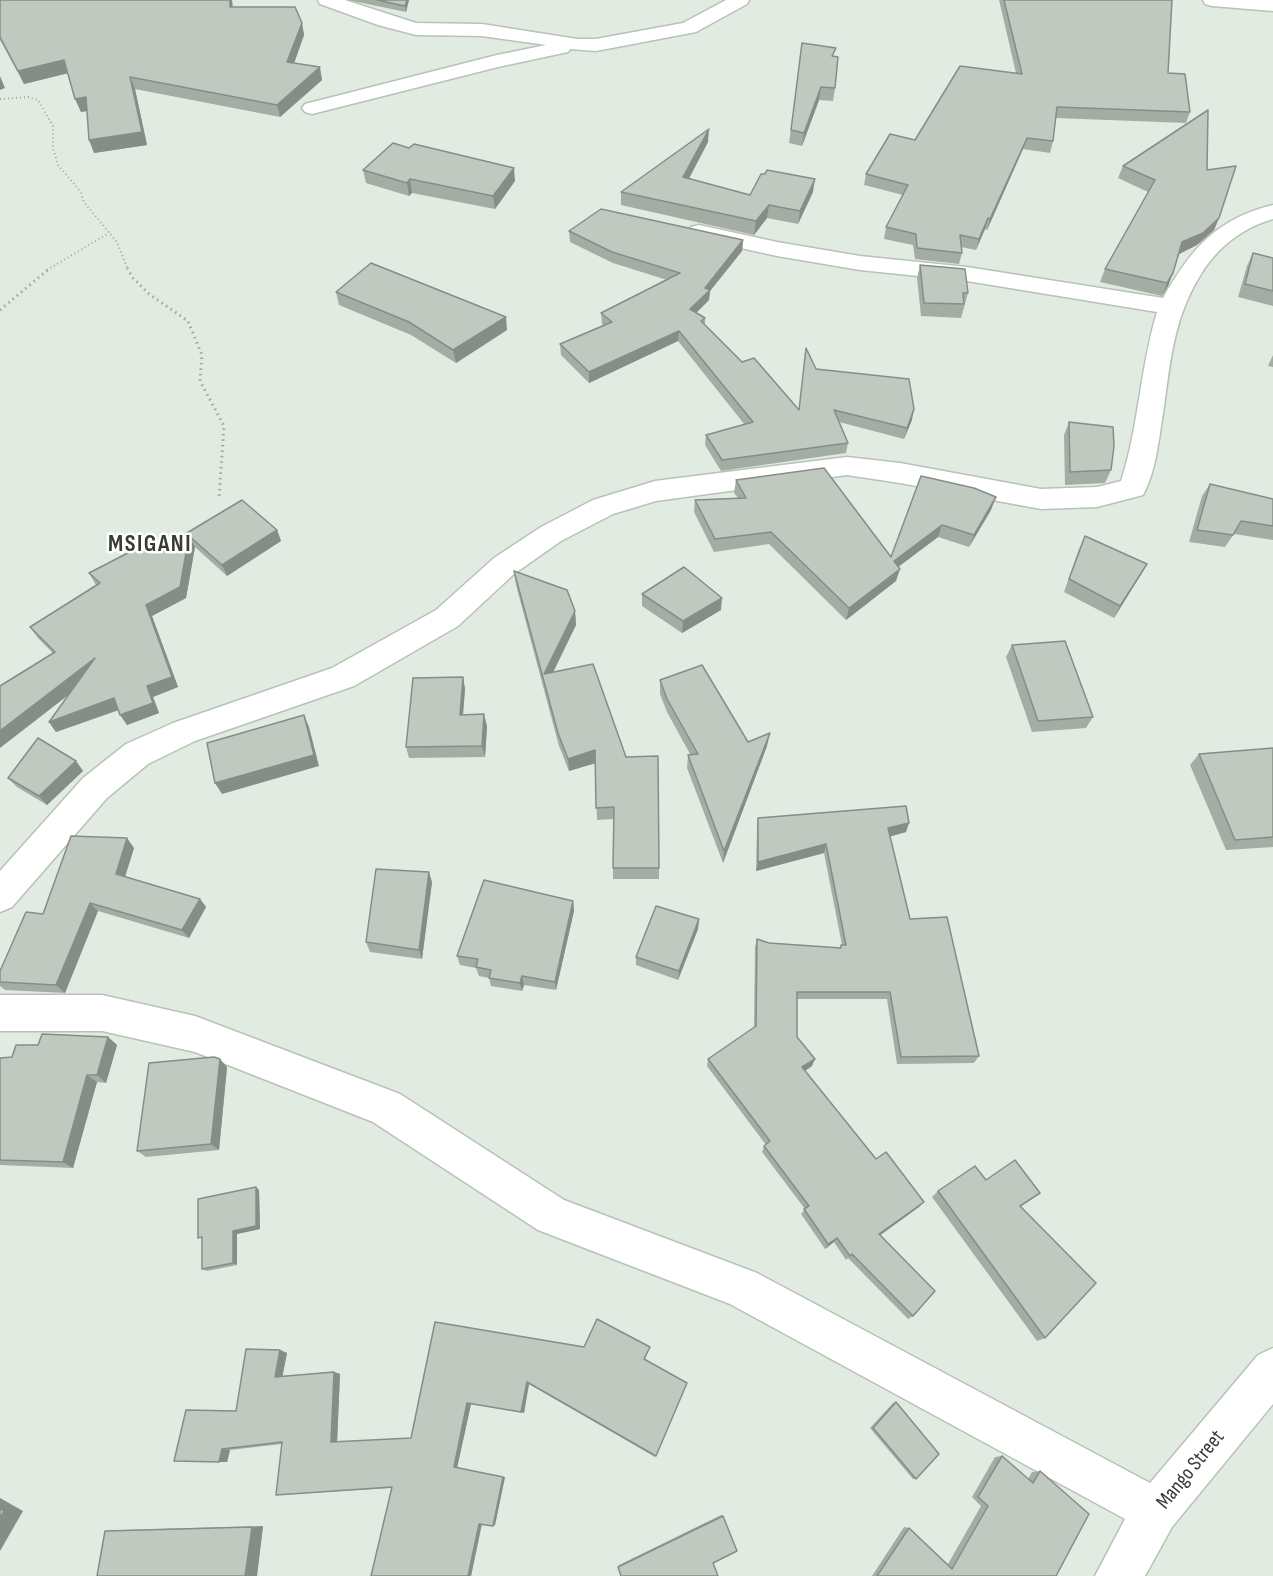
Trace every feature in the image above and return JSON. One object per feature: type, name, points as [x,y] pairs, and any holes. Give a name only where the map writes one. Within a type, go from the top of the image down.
[{"type":"street","points":[[327,0],[385,21],[416,28],[524,35],[577,45],[596,45],[689,28],[740,0]]},
{"type":"street","points":[[1212,0],[1273,5]]},
{"type":"street","points":[[312,108],[497,61],[577,45]]},
{"type":"street","points":[[0,896],[94,788],[137,754],[184,732],[342,677],[447,618],[504,566],[551,534],[603,507],[655,491],[847,466],[900,473],[1041,499],[1097,497],[1133,488],[1149,431],[1158,360],[1171,307],[1198,260],[1221,234],[1251,217],[1273,212]]},
{"type":"street","points":[[676,227],[787,251],[968,274],[1171,307]]},
{"type":"street","points":[[0,1012],[102,1013],[195,1034],[386,1108],[552,1216],[742,1288],[1156,1511]]},
{"type":"street","name":"Mango Street","points":[[1119,1576],[1156,1511],[1273,1370]]},
{"type":"path","points":[[0,99],[28,97],[38,100],[53,126],[53,148],[58,165],[80,191],[84,202],[117,242],[122,259],[133,278],[149,294],[188,321],[201,355],[200,381],[224,426],[219,498]]},
{"type":"path","points":[[0,310],[47,270],[109,233]]},
{"type":"building","points":[[0,0],[230,0],[230,7],[295,7],[302,23],[287,62],[320,67],[277,105],[130,77],[142,132],[89,140],[86,97],[75,99],[64,60],[18,71],[0,37]]},
{"type":"building","points":[[377,0],[407,0],[405,6]]},
{"type":"building","points":[[1004,0],[1172,0],[1168,73],[1185,74],[1190,112],[1057,107],[1053,141],[1027,138],[979,239],[960,235],[962,253],[917,248],[916,234],[886,227],[908,185],[866,174],[890,134],[915,140],[960,66],[1022,74]]},
{"type":"building","points":[[802,43],[836,48],[832,56],[838,57],[835,88],[821,87],[804,133],[791,130]]},
{"type":"building","points":[[1208,110],[1207,170],[1236,166],[1219,218],[1203,233],[1182,242],[1173,273],[1167,283],[1105,269],[1155,180],[1123,166]]},
{"type":"building","points":[[709,129],[683,177],[750,195],[761,174],[765,174],[767,170],[815,179],[800,211],[769,205],[756,221],[621,192]]},
{"type":"building","points":[[393,143],[409,148],[414,144],[514,168],[493,196],[410,179],[407,183],[363,170]]},
{"type":"building","points":[[601,209],[743,240],[705,288],[710,290],[690,309],[705,318],[701,321],[742,362],[754,358],[799,410],[806,348],[816,369],[909,379],[914,409],[907,428],[834,410],[848,443],[722,460],[706,435],[753,422],[679,331],[589,372],[560,344],[612,322],[601,313],[680,273],[612,252],[569,231]]},
{"type":"building","points":[[1253,253],[1273,258],[1273,291],[1245,284]]},
{"type":"building","points":[[371,263],[506,317],[453,350],[409,322],[336,292]]},
{"type":"building","points":[[920,265],[965,269],[968,293],[963,293],[964,304],[924,303]]},
{"type":"building","points":[[1069,422],[1113,427],[1114,446],[1111,470],[1070,472]]},
{"type":"building","points":[[824,468],[891,557],[921,476],[974,488],[996,497],[974,535],[942,525],[894,561],[900,569],[849,608],[771,532],[715,539],[695,500],[746,498],[736,480]]},
{"type":"building","points":[[1210,484],[1273,499],[1273,526],[1241,521],[1233,535],[1197,530]]},
{"type":"building","points":[[242,500],[277,530],[222,565],[189,536],[180,587],[146,605],[172,677],[147,686],[153,703],[120,715],[114,698],[49,722],[95,658],[0,731],[0,686],[55,652],[30,627],[100,583],[89,573],[149,542],[160,549]]},
{"type":"building","points":[[1085,536],[1147,564],[1120,606],[1069,579]]},
{"type":"building","points":[[684,567],[722,598],[683,621],[642,594]]},
{"type":"building","points":[[514,571],[567,590],[575,611],[544,674],[593,664],[626,757],[658,756],[659,868],[613,868],[614,807],[596,808],[595,750],[568,759],[558,733]]},
{"type":"building","points":[[1065,641],[1093,717],[1038,721],[1012,645]]},
{"type":"building","points":[[702,665],[748,742],[770,733],[724,851],[688,755],[698,754],[667,699],[660,680]]},
{"type":"building","points":[[463,677],[460,715],[484,714],[482,746],[406,747],[413,678]]},
{"type":"building","points":[[304,715],[314,755],[215,783],[207,743]]},
{"type":"building","points":[[38,738],[76,761],[39,796],[8,778]]},
{"type":"building","points":[[1273,748],[1273,837],[1235,840],[1199,754]]},
{"type":"building","points":[[906,806],[909,823],[888,828],[910,919],[947,917],[979,1056],[901,1057],[890,992],[797,992],[797,1037],[815,1059],[802,1067],[876,1159],[886,1152],[924,1202],[879,1234],[935,1291],[913,1316],[852,1254],[850,1256],[837,1238],[828,1244],[804,1209],[809,1206],[764,1146],[770,1141],[708,1059],[756,1026],[757,939],[769,943],[841,948],[841,945],[846,945],[826,844],[758,862],[758,818]]},
{"type":"building","points":[[71,836],[127,838],[116,874],[200,899],[182,930],[90,903],[56,985],[0,982],[0,971],[26,912],[43,914]]},
{"type":"building","points":[[376,869],[429,872],[419,950],[366,942]]},
{"type":"building","points":[[484,880],[573,901],[555,982],[522,976],[520,983],[489,978],[491,970],[476,967],[478,959],[457,956]]},
{"type":"building","points":[[656,906],[699,919],[679,971],[636,957]]},
{"type":"building","points":[[42,1034],[108,1037],[97,1075],[87,1075],[63,1162],[0,1160],[0,1058],[12,1057],[16,1045],[38,1045]]},
{"type":"building","points":[[214,1057],[220,1059],[211,1144],[137,1151],[149,1063]]},
{"type":"building","points":[[1015,1160],[1040,1193],[1020,1206],[1096,1283],[1045,1338],[938,1191],[975,1166],[986,1180]]},
{"type":"building","points":[[256,1187],[256,1226],[233,1231],[233,1263],[202,1269],[202,1237],[198,1238],[198,1199]]},
{"type":"building","points":[[597,1319],[650,1347],[644,1359],[687,1383],[656,1456],[527,1382],[521,1412],[467,1403],[454,1467],[503,1477],[493,1526],[479,1524],[468,1576],[371,1576],[392,1487],[276,1495],[282,1442],[222,1449],[219,1462],[174,1461],[186,1410],[236,1411],[246,1349],[280,1350],[275,1377],[334,1372],[331,1442],[411,1438],[435,1322],[584,1347]]},
{"type":"building","points":[[896,1402],[939,1454],[916,1479],[873,1428]]},
{"type":"building","points":[[1002,1456],[1033,1483],[1040,1471],[1089,1514],[1056,1576],[877,1576],[909,1528],[952,1569],[988,1506],[978,1497]]},
{"type":"building","points":[[723,1516],[737,1551],[713,1563],[718,1576],[621,1576],[618,1567]]},
{"type":"building","points":[[252,1527],[245,1576],[97,1576],[105,1531]]},
{"type":"district","name":"MSIGANI","points":[[150,545]]}]
